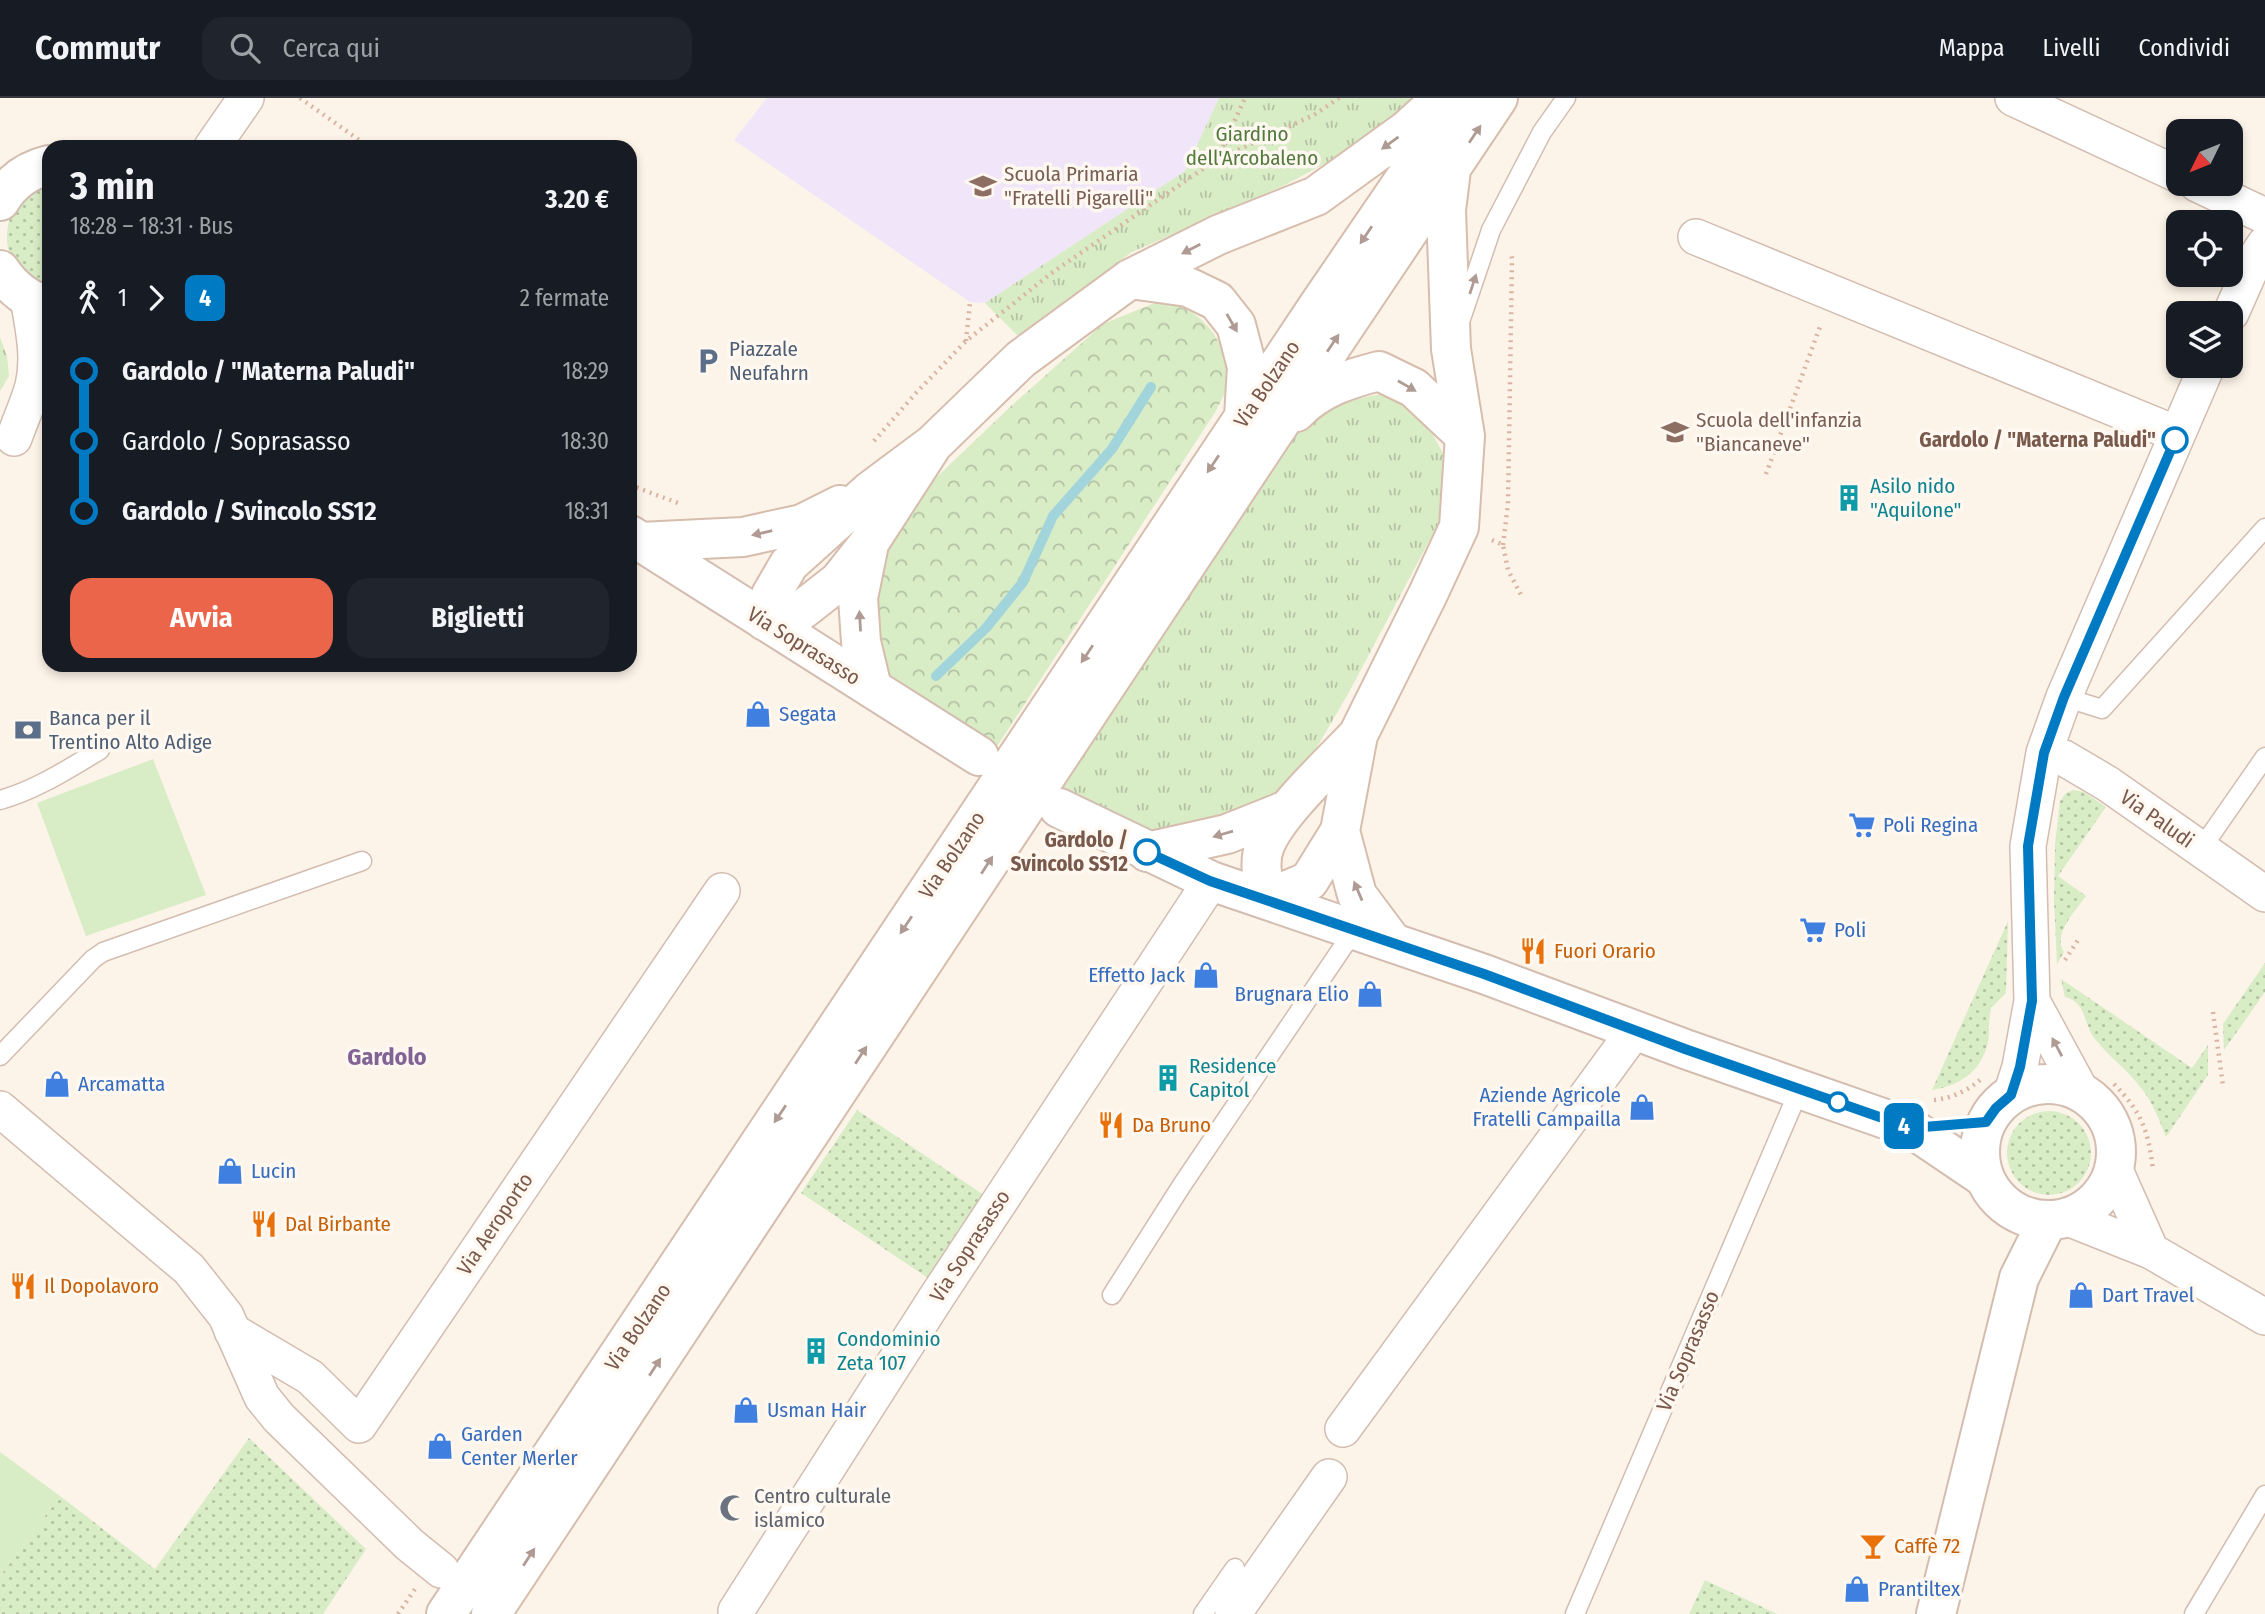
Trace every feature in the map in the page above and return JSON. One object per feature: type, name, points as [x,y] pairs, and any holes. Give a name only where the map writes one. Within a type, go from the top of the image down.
[{"type":"main road","points":[[933,444],[869,543],[839,580],[802,610],[765,621],[771,595],[789,564],[870,491],[933,444],[1021,359],[1130,279],[1218,235],[1316,197],[1407,131],[1442,98]]},
{"type":"main road","name":"Via Bolzano","points":[[491,1614],[1256,429],[1460,98]]},
{"type":"main road","name":"Via Bolzano","points":[[446,1614],[1256,429],[1451,170],[1498,98]]},
{"type":"main road","points":[[1,197],[16,180],[42,166]]},
{"type":"main road","points":[[1267,899],[1309,881],[1340,831],[1358,735],[1459,527],[1465,436],[1451,349],[1446,210],[1451,170]]},
{"type":"main road","points":[[1130,279],[1188,287],[1217,301],[1236,325],[1247,367],[1256,429],[1345,380],[1379,372],[1414,388],[1465,436]]},
{"type":"main road","points":[[637,538],[743,537],[802,524],[870,491]]},
{"type":"main road","name":"Via Soprasasso","points":[[637,539],[979,756]]},
{"type":"main road","points":[[869,543],[859,598],[861,642],[872,688]]},
{"type":"main road","points":[[1267,899],[1261,872],[1265,845],[1287,810],[1358,735]]},
{"type":"main road","points":[[1059,808],[1210,881],[1355,929],[1800,1088],[1917,1113],[2046,1084],[2094,1084],[2099,1107],[2112,1126],[2117,1148],[2115,1170],[2105,1191],[2089,1208],[2058,1219],[2026,1217],[1996,1192],[1917,1113]]},
{"type":"main road","points":[[1147,852],[1227,834],[1287,810]]},
{"type":"main road","points":[[1340,831],[1357,895],[1393,943]]},
{"type":"main road","points":[[1993,1098],[1980,1138],[1980,1147],[1996,1192],[2019,1278]]},
{"type":"main road","points":[[1936,1614],[2019,1278],[2058,1219]]},
{"type":"street","points":[[214,140],[246,98]]},
{"type":"street","points":[[2013,98],[2166,169]]},
{"type":"street","points":[[2222,196],[2265,216]]},
{"type":"street","points":[[1696,237],[2177,434]]},
{"type":"street","points":[[2236,301],[2255,259],[2265,244]]},
{"type":"street","points":[[7,449],[33,385],[35,367],[36,342],[18,288]]},
{"type":"street","points":[[1993,1098],[2020,1067],[2032,1001],[2028,846],[2044,753],[2064,697],[2202,378]]},
{"type":"street","points":[[7,449],[42,398]]},
{"type":"street","name":"Via Paludi","points":[[2044,753],[2064,758],[2108,784],[2265,894]]},
{"type":"street","name":"Via Soprasasso","points":[[735,1613],[929,1310],[1210,881]]},
{"type":"street","name":"Via Aeroporto","points":[[232,1331],[310,1377],[359,1425],[722,891]]},
{"type":"street","points":[[2032,1001],[2094,1084]]},
{"type":"street","points":[[1343,1429],[1634,1030]]},
{"type":"street","name":"Via Aeroporto","points":[[0,1109],[189,1269],[226,1317],[262,1396],[279,1418],[411,1545],[429,1578]]},
{"type":"street","points":[[2115,1170],[2151,1251]]},
{"type":"street","points":[[2058,1219],[2151,1251],[2265,1317]]},
{"type":"street","points":[[1233,1614],[1329,1477]]},
{"type":"lane","points":[[1451,349],[1491,230],[1542,132],[1566,98]]},
{"type":"lane","points":[[2064,697],[2102,709],[2265,528]]},
{"type":"lane","points":[[0,800],[19,795],[48,781],[100,750]]},
{"type":"lane","points":[[2201,849],[2265,757]]},
{"type":"lane","points":[[0,1056],[93,959],[103,952],[362,861]]},
{"type":"lane","points":[[1112,1295],[1182,1185],[1355,929]]},
{"type":"lane","name":"Via Soprasasso","points":[[1575,1614],[1800,1088]]},
{"type":"lane","points":[[2194,1614],[2265,1495]]},
{"type":"lane","points":[[1203,1614],[1235,1568]]},
{"type":"path","points":[[300,98],[359,140]]},
{"type":"path","points":[[1216,160],[1245,98]]},
{"type":"path","points":[[870,446],[966,341],[1053,272],[1216,160],[1314,115],[1339,98]]},
{"type":"path","points":[[1500,213],[1512,259],[1508,504],[1503,545],[1508,570],[1521,595]]},
{"type":"path","points":[[1766,474],[1832,293]]},
{"type":"path","points":[[966,341],[970,302]]},
{"type":"path","points":[[637,488],[673,502],[684,503]]},
{"type":"path","points":[[1485,536],[1503,545]]},
{"type":"path","points":[[2061,965],[2080,937]]},
{"type":"path","points":[[2213,1012],[2223,1086]]},
{"type":"path","points":[[2094,1084],[2133,1103],[2148,1133],[2154,1178]]},
{"type":"path","points":[[1917,1113],[1963,1092],[1993,1098]]},
{"type":"path","points":[[398,1614],[429,1578]]},
{"type":"shaded area","name":"Scuola Primaria \"Fratelli Pigarelli\"","points":[[767,98],[1219,98],[1185,171],[985,303],[970,302],[734,140]]},
{"type":"green space","name":"Giardino dell'Arcobaleno","points":[[1219,98],[1422,98],[1362,144],[1283,186],[1132,252],[1018,336],[985,303],[1185,171]]},
{"type":"green space","points":[[42,186],[42,286],[14,263],[8,246],[8,228],[13,210],[27,194]]},
{"type":"green space","points":[[1157,302],[1183,308],[1203,321],[1211,331],[1224,353],[1227,365],[1225,392],[1214,414],[996,748],[886,678],[871,601],[883,542],[918,495],[1010,407],[1103,324]]},
{"type":"green space","points":[[0,337],[7,356],[9,376],[0,391]]},
{"type":"green space","points":[[1381,394],[1419,409],[1444,455],[1444,513],[1348,694],[1283,805],[1153,837],[1061,791],[1291,435],[1341,402]]},
{"type":"green space","points":[[153,759],[206,895],[86,936],[37,803]]},
{"type":"green space","points":[[2073,790],[2084,792],[2106,807],[2058,876],[2086,896],[2071,915],[2063,931],[2061,945],[2064,952],[2057,964],[2055,845],[2060,801],[2066,793]]},
{"type":"green space","points":[[2008,921],[2006,993],[1991,1008],[1989,1038],[1981,1061],[1960,1081],[1932,1090]]},
{"type":"green space","points":[[2265,963],[2265,992],[2224,1050],[2223,1024]]},
{"type":"green space","points":[[2061,979],[2192,1068],[2208,1045],[2208,1075],[2166,1137],[2145,1093],[2095,1039],[2081,1009],[2065,997]]},
{"type":"green space","points":[[857,1110],[987,1197],[931,1280],[801,1193]]},
{"type":"green space","points":[[2049,1111],[2065,1114],[2079,1123],[2088,1137],[2091,1153],[2088,1169],[2079,1183],[2065,1192],[2049,1195],[2033,1192],[2019,1183],[2010,1169],[2007,1153],[2010,1137],[2019,1123],[2033,1114]]},
{"type":"green space","points":[[249,1438],[366,1549],[323,1614],[0,1614],[0,1576],[60,1496],[155,1569]]},
{"type":"green space","points":[[0,1452],[60,1496],[0,1576]]},
{"type":"green space","points":[[1705,1580],[1777,1614],[1689,1614]]},
{"type":"waterway","points":[[936,676],[986,628],[1023,582],[1053,516],[1112,449],[1151,387]]},
{"type":"bus line","name":"4","points":[[1147,852],[1210,881],[1484,974],[1876,1117],[1911,1128],[1986,1122],[1996,1108],[2011,1095],[2020,1067],[2032,1001],[2028,846],[2044,753],[2064,697],[2175,440]]},
{"type":"place","name":"Scuola Primaria \"Fratelli Pigarelli\"","points":[[983,186]]},
{"type":"place","name":"Piazzale Neufahrn","points":[[708,361]]},
{"type":"place","name":"Scuola dell'infanzia \"Biancaneve\"","points":[[1675,432]]},
{"type":"place","name":"Gardolo / \"Materna Paludi\"","points":[[2175,440]]},
{"type":"place","name":"Asilo nido \"Aquilone\"","points":[[1849,498]]},
{"type":"place","name":"Segata","points":[[758,714]]},
{"type":"place","name":"Banca per il Trentino Alto Adige","points":[[28,730]]},
{"type":"place","name":"Poli Regina","points":[[1862,825]]},
{"type":"place","name":"Gardolo / Svincolo SS12","points":[[1147,852]]},
{"type":"place","name":"Poli","points":[[1813,930]]},
{"type":"place","name":"Fuori Orario","points":[[1533,951]]},
{"type":"place","name":"Effetto Jack","points":[[1206,975]]},
{"type":"place","name":"Brugnara Elio","points":[[1370,994]]},
{"type":"place","name":"Residence Capitol","points":[[1168,1078]]},
{"type":"place","name":"Arcamatta","points":[[57,1084]]},
{"type":"place","name":"Aziende Agricole Fratelli Campailla","points":[[1642,1107]]},
{"type":"place","name":"Da Bruno","points":[[1111,1125]]},
{"type":"place","name":"Lucin","points":[[230,1171]]},
{"type":"place","name":"Dal Birbante","points":[[264,1224]]},
{"type":"place","name":"Il Dopolavoro","points":[[23,1286]]},
{"type":"place","name":"Dart Travel","points":[[2081,1295]]},
{"type":"place","name":"Condominio Zeta 107","points":[[816,1351]]},
{"type":"place","name":"Usman Hair","points":[[746,1410]]},
{"type":"place","name":"Garden Center Merler","points":[[440,1446]]},
{"type":"place","name":"Centro culturale islamico","points":[[733,1508]]},
{"type":"place","name":"Caffè 72","points":[[1873,1546]]},
{"type":"place","name":"Prantiltex","points":[[1857,1589]]},
{"type":"district","name":"Gardolo","points":[[387,1057]]}]
